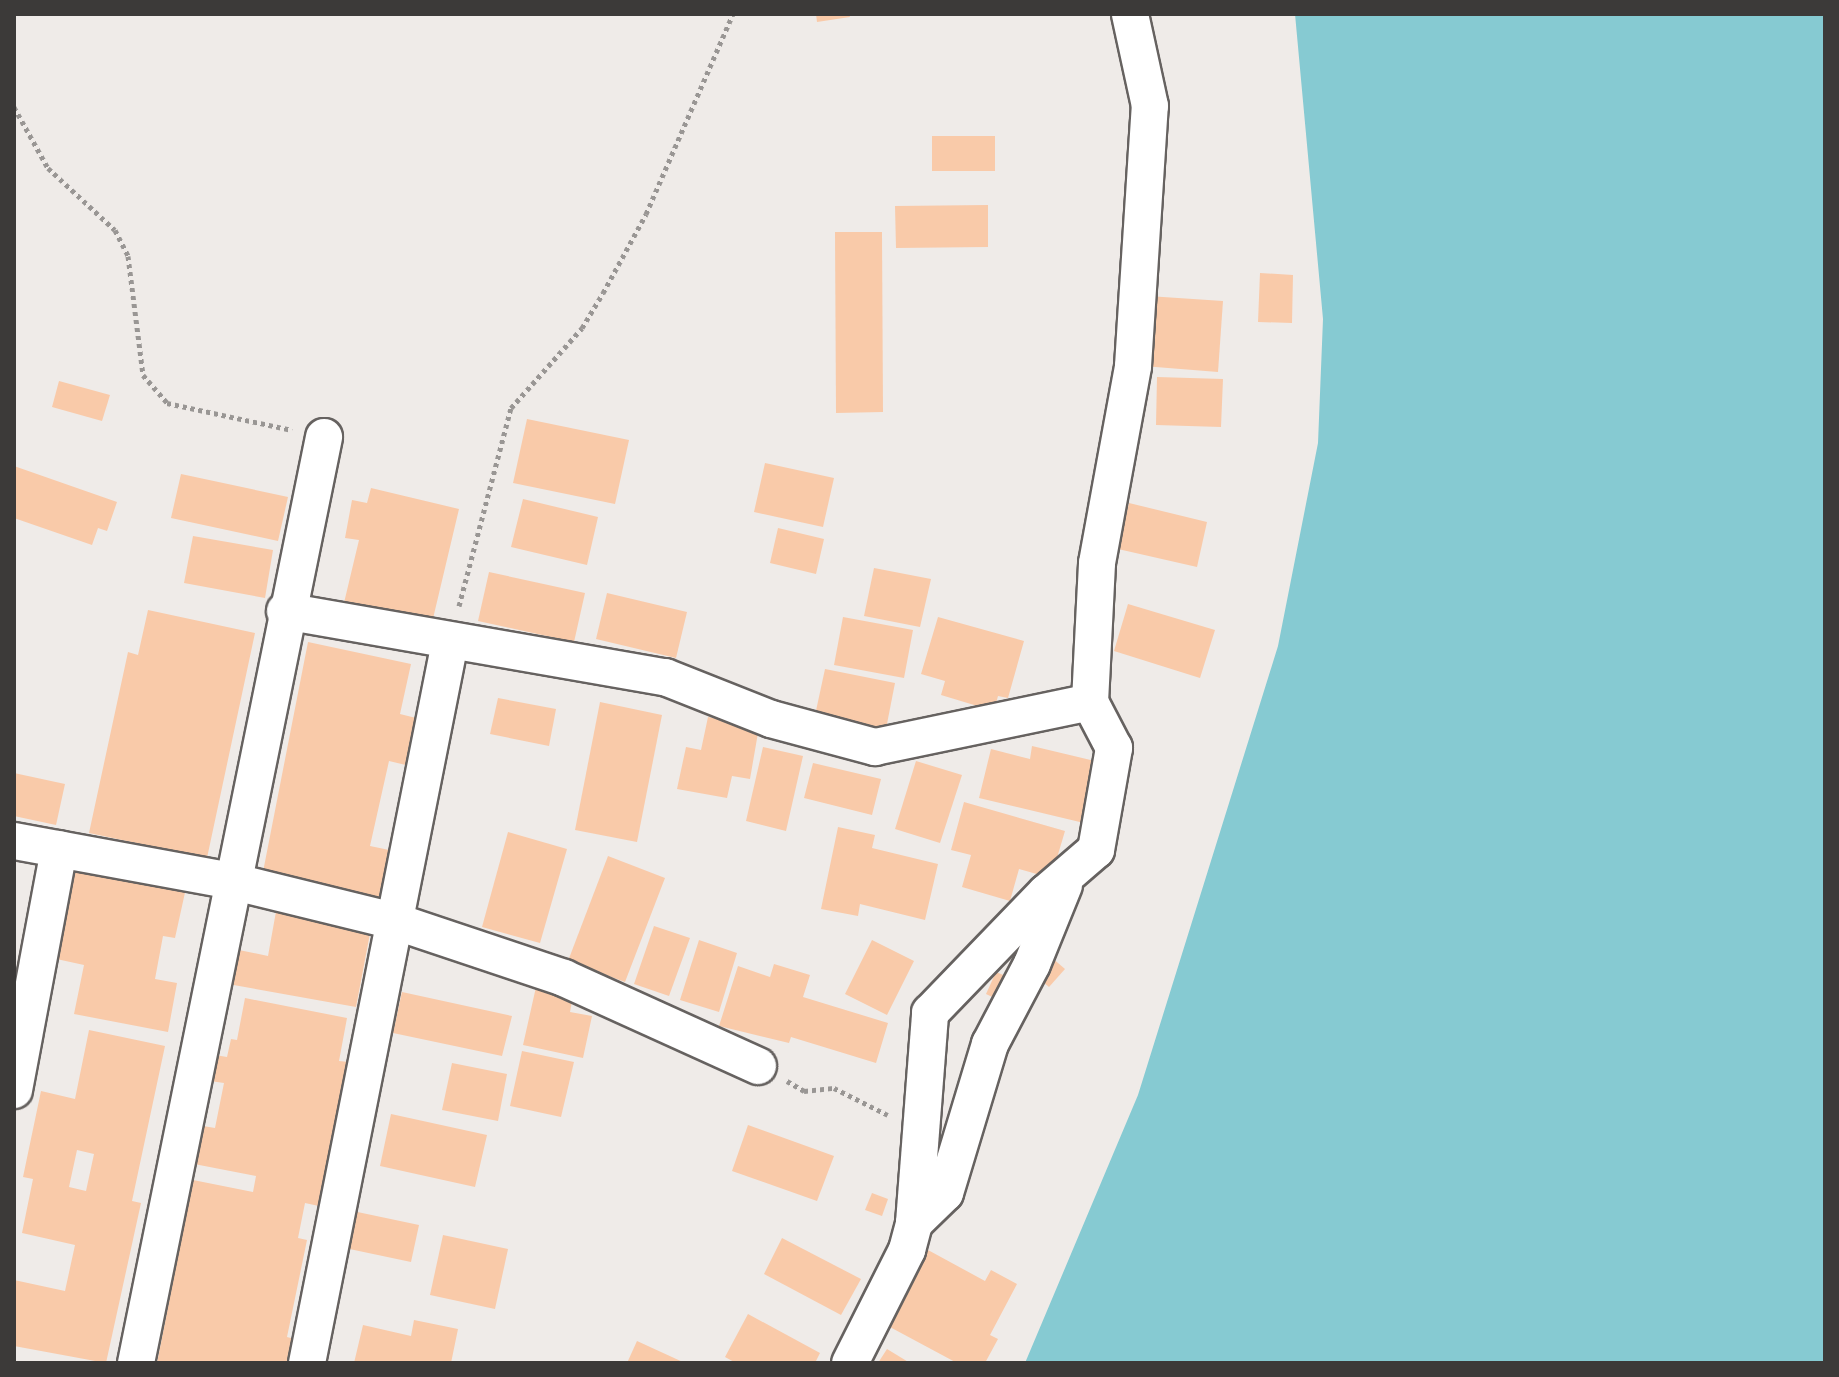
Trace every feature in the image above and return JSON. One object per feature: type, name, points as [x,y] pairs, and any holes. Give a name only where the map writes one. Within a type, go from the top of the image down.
[{"type":"street","points":[[850,1363],[907,1250],[914,1223],[930,1013],[1068,873],[1096,850],[1114,748],[1090,702],[1097,563],[1133,366],[1150,106],[1130,14]]},
{"type":"street","points":[[136,1363],[285,611],[324,437]]},
{"type":"street","points":[[285,611],[665,677],[771,719],[875,747],[1090,702]]},
{"type":"street","points":[[307,1363],[450,642]]},
{"type":"street","points":[[14,841],[231,881],[394,921],[564,978],[758,1066]]},
{"type":"street","points":[[16,1072],[59,849]]},
{"type":"street","points":[[914,1223],[945,1193],[990,1044],[1032,964],[1068,873]]},
{"type":"path","points":[[450,642],[511,408],[582,328],[603,293],[646,214],[733,14]]},
{"type":"path","points":[[14,107],[48,168],[115,230],[128,256],[143,375],[167,403],[324,437]]},
{"type":"path","points":[[758,1066],[804,1091],[834,1088],[920,1133]]},
{"type":"water","points":[[1295,14],[1825,14],[1825,1363],[1025,1363],[1138,1095],[1278,646],[1318,443],[1323,319]]},
{"type":"building","points":[[816,14],[849,14],[850,17],[817,22]]},
{"type":"building","points":[[932,136],[995,136],[995,171],[932,171]]},
{"type":"building","points":[[988,205],[988,247],[896,248],[895,206]]},
{"type":"building","points":[[835,232],[882,232],[883,412],[836,413]]},
{"type":"building","points":[[1260,273],[1293,275],[1292,323],[1258,322]]},
{"type":"building","points":[[1148,296],[1223,301],[1218,372],[1143,366]]},
{"type":"building","points":[[1157,377],[1223,379],[1221,427],[1156,425]]},
{"type":"building","points":[[59,381],[110,395],[102,421],[52,407]]},
{"type":"building","points":[[527,419],[629,440],[615,504],[513,483]]},
{"type":"building","points":[[765,463],[834,478],[823,527],[754,512]]},
{"type":"building","points":[[14,466],[117,502],[107,531],[98,528],[92,545],[14,518]]},
{"type":"building","points":[[181,474],[288,497],[278,541],[171,518]]},
{"type":"building","points":[[371,488],[459,509],[431,627],[343,607],[359,540],[345,538],[352,500],[367,503]]},
{"type":"building","points":[[523,499],[598,517],[587,565],[511,547]]},
{"type":"building","points":[[1129,503],[1207,522],[1197,567],[1118,549]]},
{"type":"building","points":[[778,528],[824,539],[816,574],[770,563]]},
{"type":"building","points":[[193,536],[273,550],[265,598],[184,583]]},
{"type":"building","points":[[874,568],[931,579],[920,627],[864,616]]},
{"type":"building","points":[[489,572],[585,593],[574,642],[478,621]]},
{"type":"building","points":[[607,593],[687,612],[676,658],[596,639]]},
{"type":"building","points":[[1128,604],[1215,630],[1200,678],[1114,651]]},
{"type":"building","points":[[148,610],[255,633],[207,858],[89,833],[128,652],[138,655]]},
{"type":"building","points":[[843,617],[913,630],[904,678],[834,665]]},
{"type":"building","points":[[938,617],[1024,641],[1008,698],[998,696],[994,711],[941,695],[945,681],[921,674]]},
{"type":"building","points":[[308,642],[411,664],[400,714],[420,719],[410,766],[389,761],[370,846],[394,851],[383,903],[262,877]]},
{"type":"building","points":[[825,669],[895,683],[885,734],[814,720]]},
{"type":"building","points":[[498,698],[556,709],[549,746],[490,734]]},
{"type":"building","points":[[600,702],[662,715],[637,842],[575,830]]},
{"type":"building","points":[[708,717],[759,727],[750,779],[732,776],[727,798],[677,789],[686,747],[701,750]]},
{"type":"building","points":[[1032,746],[1099,762],[1084,823],[979,798],[991,749],[1030,759]]},
{"type":"building","points":[[763,747],[803,756],[786,831],[746,821]]},
{"type":"building","points":[[916,761],[962,775],[940,843],[895,829]]},
{"type":"building","points":[[813,763],[881,779],[872,815],[804,798]]},
{"type":"building","points":[[14,773],[65,784],[56,825],[14,816]]},
{"type":"building","points":[[964,802],[1065,831],[1051,878],[1019,869],[1010,901],[962,887],[971,855],[951,850]]},
{"type":"building","points":[[838,827],[875,835],[872,848],[938,864],[925,920],[860,904],[858,916],[821,909]]},
{"type":"building","points":[[508,832],[567,849],[540,943],[482,927]]},
{"type":"building","points":[[608,856],[665,878],[625,982],[568,961]]},
{"type":"building","points":[[71,865],[186,888],[175,938],[163,936],[155,979],[177,983],[168,1032],[74,1014],[84,965],[52,958]]},
{"type":"building","points":[[277,906],[372,923],[356,1007],[228,984],[234,949],[268,956]]},
{"type":"building","points":[[654,926],[690,938],[669,996],[634,984]]},
{"type":"building","points":[[699,940],[737,953],[719,1012],[680,1000]]},
{"type":"building","points":[[872,940],[914,961],[887,1015],[845,994]]},
{"type":"building","points":[[1051,957],[1065,969],[1049,987],[1036,976]]},
{"type":"building","points":[[774,964],[810,975],[803,997],[888,1023],[876,1063],[791,1037],[789,1043],[719,1026],[738,966],[770,977]]},
{"type":"building","points":[[996,972],[1013,979],[1003,1002],[986,994]]},
{"type":"building","points":[[536,987],[573,996],[570,1012],[592,1016],[583,1058],[523,1045]]},
{"type":"building","points":[[402,992],[512,1016],[502,1056],[393,1033]]},
{"type":"building","points":[[245,998],[347,1018],[339,1061],[349,1062],[330,1152],[339,1153],[328,1208],[305,1203],[298,1238],[307,1240],[287,1337],[298,1340],[293,1363],[157,1363],[193,1180],[253,1192],[256,1176],[189,1163],[197,1125],[215,1128],[224,1083],[210,1081],[215,1055],[227,1057],[231,1039],[237,1040]]},
{"type":"building","points":[[89,1030],[165,1046],[132,1201],[141,1203],[106,1363],[14,1346],[14,1280],[65,1291],[75,1245],[22,1233],[33,1179],[23,1177],[41,1091],[75,1099]],"holes":[[[77,1150],[94,1154],[86,1191],[69,1187]]]},
{"type":"building","points":[[522,1051],[574,1062],[561,1117],[510,1106]]},
{"type":"building","points":[[452,1063],[507,1074],[498,1121],[442,1110]]},
{"type":"building","points":[[391,1114],[487,1135],[475,1187],[380,1166]]},
{"type":"building","points":[[748,1125],[834,1156],[817,1201],[732,1171]]},
{"type":"building","points":[[872,1193],[888,1199],[882,1216],[865,1210]]},
{"type":"building","points":[[348,1210],[419,1225],[411,1262],[340,1247]]},
{"type":"building","points":[[443,1235],[508,1249],[495,1309],[430,1295]]},
{"type":"building","points":[[782,1238],[861,1279],[841,1315],[764,1274]]},
{"type":"building","points":[[928,1250],[985,1281],[991,1270],[1017,1284],[990,1335],[998,1339],[985,1363],[957,1363],[888,1326]]},
{"type":"building","points":[[748,1314],[820,1353],[815,1363],[736,1363],[725,1357]]},
{"type":"building","points":[[414,1320],[458,1329],[451,1363],[354,1363],[363,1325],[411,1336]]},
{"type":"building","points":[[637,1341],[685,1363],[627,1363]]},
{"type":"building","points":[[887,1349],[910,1363],[878,1363]]}]
